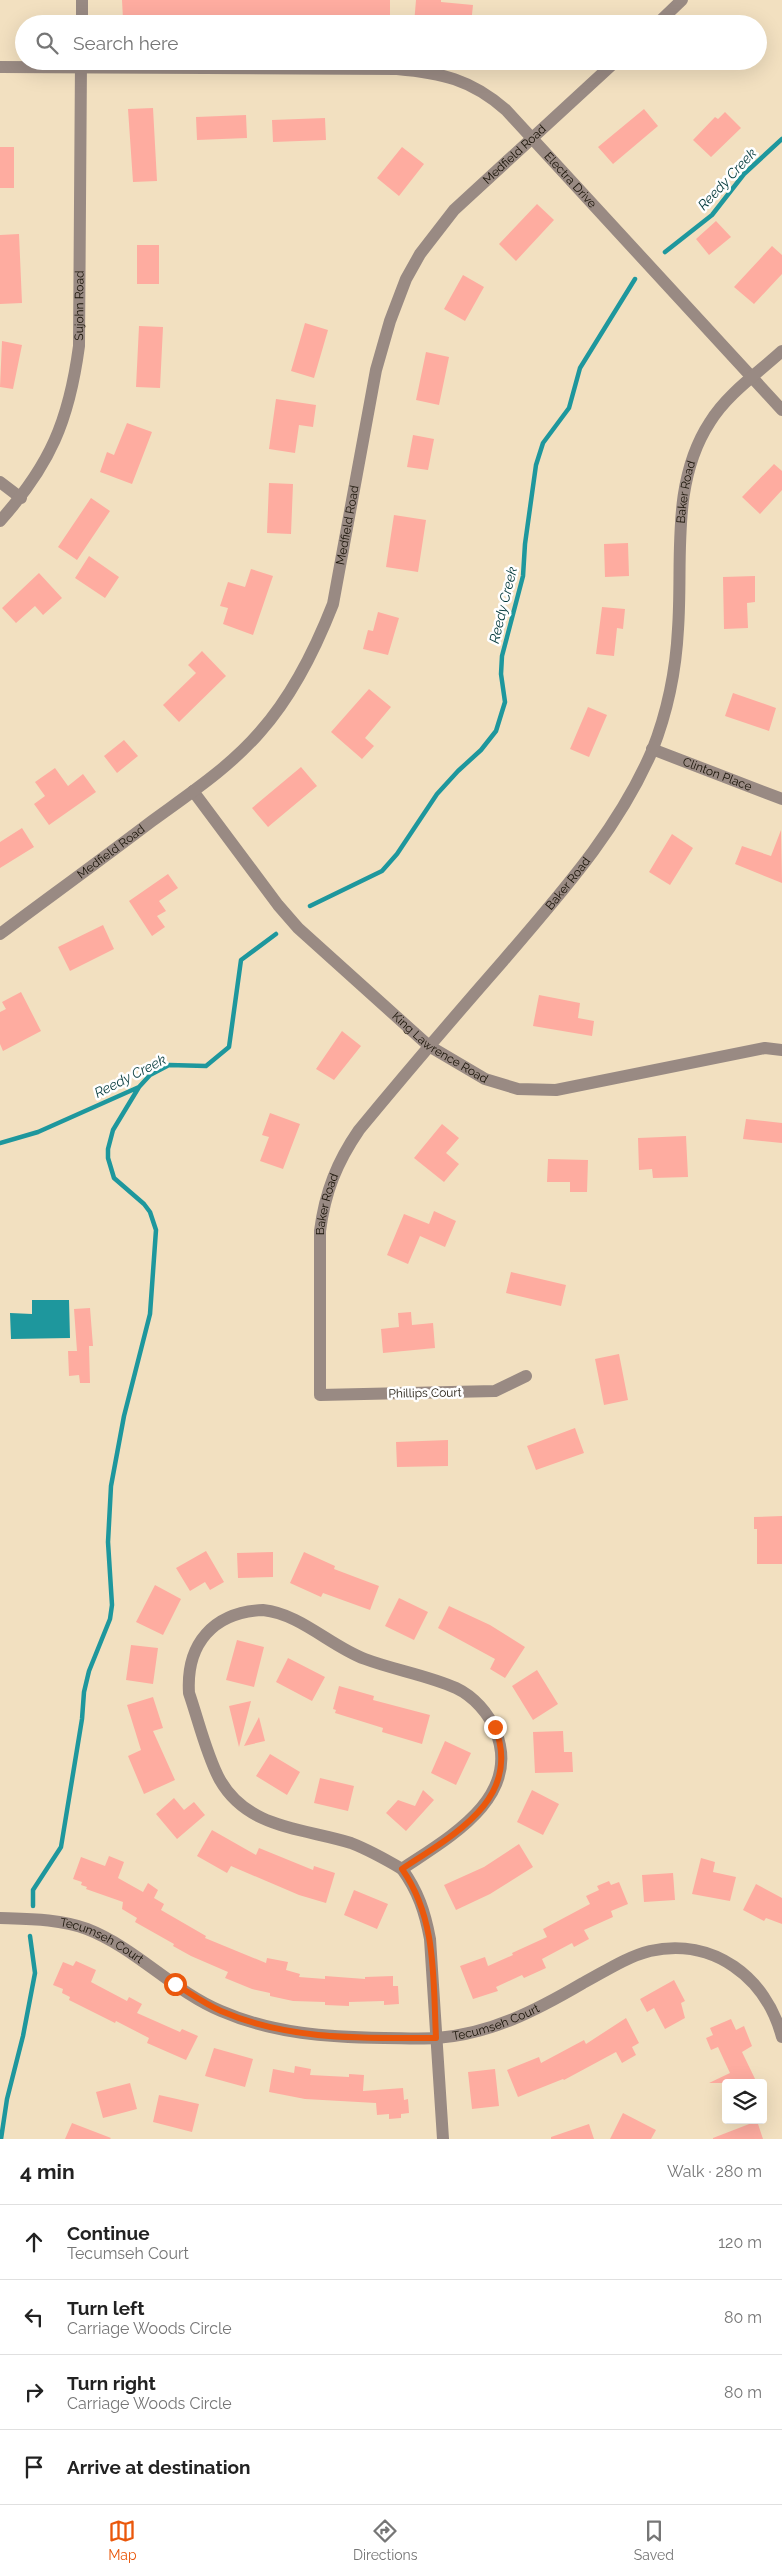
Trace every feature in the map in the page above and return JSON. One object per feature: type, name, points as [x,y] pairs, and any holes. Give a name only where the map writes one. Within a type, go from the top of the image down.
[{"type":"street","points":[[82,0],[82,15]]},
{"type":"street","points":[[666,15],[682,0]]},
{"type":"street","name":"Electra Drive","points":[[0,67],[15,67]]},
{"type":"street","name":"Sujohn Road","points":[[0,521],[20,498],[52,450],[66,413],[74,379],[78,346],[81,70]]},
{"type":"street","name":"Electra Drive","points":[[409,70],[432,72],[455,78],[491,97],[533,138],[782,410]]},
{"type":"street","name":"Medfield Road","points":[[0,934],[193,791],[243,751],[260,732],[300,677],[320,640],[333,604],[376,370],[390,321],[406,279],[420,254],[454,210],[606,70]]},
{"type":"street","name":"Baker Road","points":[[320,1395],[320,1231],[328,1189],[335,1168],[359,1130],[589,858],[620,814],[652,749],[668,697],[675,661],[678,629],[683,498],[693,455],[710,420],[721,407],[782,351]]},
{"type":"street","points":[[0,482],[20,498]]},
{"type":"street","name":"Clinton Place","points":[[652,749],[782,799]]},
{"type":"street","name":"King Lawrence Road","points":[[193,791],[278,906],[298,928],[429,1046],[485,1079],[518,1089],[556,1090],[765,1048],[782,1050]]},
{"type":"street","name":"Phillips Court","points":[[320,1395],[496,1391],[526,1376]]},
{"type":"street","points":[[402,1869],[476,1815],[493,1793],[501,1770],[502,1753],[500,1740],[487,1715],[467,1695],[455,1688],[363,1659],[282,1614],[263,1610],[249,1611],[235,1614],[211,1629],[194,1652],[188,1679],[190,1693],[220,1780],[245,1808],[260,1818],[294,1830],[373,1851],[402,1869],[416,1888],[425,1912],[430,1939],[443,2139]]},
{"type":"street","name":"Tecumseh Court","points":[[0,1918],[45,1921],[86,1929],[107,1939],[219,2010],[275,2030],[343,2037],[436,2038],[500,2026],[530,2013],[622,1961],[649,1951],[667,1949],[699,1952],[722,1961],[751,1978],[772,2007],[782,2037]]},
{"type":"water","points":[[32,1300],[69,1300],[70,1338],[11,1339],[10,1313],[32,1314]]},
{"type":"building","points":[[122,0],[390,0],[390,15],[123,15]]},
{"type":"building","points":[[416,0],[441,0],[441,2],[473,5],[472,15],[415,15]]},
{"type":"building","points":[[153,108],[157,181],[133,182],[128,109]]},
{"type":"building","points":[[644,109],[658,126],[613,164],[598,147]]},
{"type":"building","points":[[725,112],[741,128],[711,157],[693,140],[715,117],[718,119]]},
{"type":"building","points":[[246,115],[247,138],[197,140],[196,117]]},
{"type":"building","points":[[325,118],[326,140],[273,142],[272,120]]},
{"type":"building","points":[[0,147],[14,147],[14,188],[0,188]]},
{"type":"building","points":[[402,147],[424,164],[399,196],[377,178]]},
{"type":"building","points":[[537,204],[554,220],[516,261],[499,244]]},
{"type":"building","points":[[716,221],[731,237],[709,255],[696,239]]},
{"type":"building","points":[[19,234],[22,303],[0,304],[0,235]]},
{"type":"building","points":[[137,245],[159,245],[159,284],[137,284]]},
{"type":"building","points":[[772,246],[782,255],[782,274],[754,304],[734,287]]},
{"type":"building","points":[[463,275],[484,287],[465,321],[444,309]]},
{"type":"building","points":[[305,323],[328,330],[314,378],[291,371]]},
{"type":"building","points":[[139,326],[163,327],[160,388],[136,387]]},
{"type":"building","points":[[2,341],[22,345],[13,389],[0,387]]},
{"type":"building","points":[[426,352],[449,357],[439,405],[416,400]]},
{"type":"building","points":[[276,399],[316,405],[313,427],[299,425],[295,453],[269,449]]},
{"type":"building","points":[[127,423],[152,432],[132,484],[100,472],[107,452],[114,455]]},
{"type":"building","points":[[413,435],[434,439],[428,470],[407,467]]},
{"type":"building","points":[[774,464],[782,471],[782,490],[760,514],[742,497]]},
{"type":"building","points":[[269,483],[293,484],[291,534],[267,533]]},
{"type":"building","points":[[91,498],[110,511],[77,560],[58,547]]},
{"type":"building","points":[[394,515],[426,520],[418,572],[386,567]]},
{"type":"building","points":[[628,543],[629,576],[605,577],[604,544]]},
{"type":"building","points":[[89,556],[119,577],[105,598],[75,578]]},
{"type":"building","points":[[251,569],[273,576],[253,635],[223,624],[228,608],[220,606],[228,582],[245,587]]},
{"type":"building","points":[[39,573],[62,598],[43,615],[35,606],[16,623],[2,608]]},
{"type":"building","points":[[755,576],[755,602],[747,603],[748,628],[724,629],[723,577]]},
{"type":"building","points":[[602,607],[625,609],[623,629],[617,628],[614,656],[596,654]]},
{"type":"building","points":[[378,612],[399,618],[388,655],[363,649],[368,630],[373,631]]},
{"type":"building","points":[[202,651],[226,676],[179,722],[163,705],[196,673],[188,665]]},
{"type":"building","points":[[369,689],[391,707],[365,738],[374,746],[362,759],[331,732]]},
{"type":"building","points":[[733,693],[776,708],[769,731],[725,716]]},
{"type":"building","points":[[588,707],[607,715],[589,757],[570,749]]},
{"type":"building","points":[[124,740],[138,756],[117,773],[104,756]]},
{"type":"building","points":[[301,767],[317,786],[268,827],[252,808]]},
{"type":"building","points":[[55,768],[68,786],[83,774],[96,792],[49,825],[34,804],[45,796],[35,782]]},
{"type":"building","points":[[22,828],[34,847],[0,868],[0,842]]},
{"type":"building","points":[[781,830],[782,883],[735,864],[742,846],[771,856]]},
{"type":"building","points":[[672,834],[693,848],[670,885],[649,872]]},
{"type":"building","points":[[168,874],[178,888],[159,901],[166,911],[157,916],[165,927],[152,936],[129,901]]},
{"type":"building","points":[[103,925],[114,949],[70,971],[58,947]]},
{"type":"building","points":[[21,992],[41,1031],[3,1051],[0,1044],[0,1012],[6,1009],[2,1002]]},
{"type":"building","points":[[539,995],[580,1003],[578,1018],[594,1021],[592,1036],[533,1026]]},
{"type":"building","points":[[342,1031],[361,1046],[334,1080],[316,1069]]},
{"type":"building","points":[[270,1113],[300,1124],[283,1169],[260,1161],[269,1137],[262,1135]]},
{"type":"building","points":[[746,1119],[782,1123],[782,1143],[743,1139]]},
{"type":"building","points":[[442,1124],[459,1138],[446,1153],[459,1164],[444,1182],[414,1158]]},
{"type":"building","points":[[686,1136],[688,1177],[653,1178],[652,1169],[639,1170],[638,1138]]},
{"type":"building","points":[[548,1159],[588,1160],[587,1192],[570,1192],[570,1182],[547,1182]]},
{"type":"building","points":[[434,1211],[456,1221],[445,1247],[420,1236],[408,1264],[387,1255],[404,1214],[429,1224]]},
{"type":"building","points":[[511,1272],[566,1285],[561,1306],[506,1293]]},
{"type":"building","points":[[90,1308],[93,1346],[89,1346],[90,1383],[80,1383],[79,1375],[69,1376],[68,1351],[77,1351],[74,1309]]},
{"type":"building","points":[[411,1312],[412,1325],[433,1323],[435,1348],[383,1353],[381,1329],[399,1327],[398,1313]]},
{"type":"building","points":[[619,1354],[628,1400],[604,1405],[595,1359]]},
{"type":"building","points":[[575,1428],[584,1453],[536,1470],[527,1446]]},
{"type":"building","points":[[448,1440],[448,1466],[397,1467],[396,1442]]},
{"type":"building","points":[[782,1516],[782,1564],[757,1564],[757,1529],[754,1529],[754,1517]]},
{"type":"building","points":[[206,1551],[224,1582],[210,1590],[205,1582],[190,1591],[176,1568]]},
{"type":"building","points":[[273,1552],[273,1577],[238,1578],[237,1553]]},
{"type":"building","points":[[304,1552],[335,1566],[334,1569],[379,1586],[370,1610],[323,1593],[321,1597],[290,1583]]},
{"type":"building","points":[[155,1585],[181,1599],[163,1635],[136,1622]]},
{"type":"building","points":[[399,1598],[428,1612],[414,1640],[385,1626]]},
{"type":"building","points":[[449,1606],[490,1625],[525,1647],[505,1678],[490,1669],[495,1659],[438,1628]]},
{"type":"building","points":[[237,1640],[264,1647],[254,1687],[226,1680]]},
{"type":"building","points":[[131,1645],[158,1648],[153,1684],[126,1680]]},
{"type":"building","points":[[288,1658],[325,1677],[312,1701],[276,1682]]},
{"type":"building","points":[[537,1670],[558,1704],[533,1720],[512,1686]]},
{"type":"building","points":[[339,1686],[374,1696],[373,1700],[430,1715],[422,1744],[382,1732],[383,1728],[335,1713],[336,1710],[333,1709]]},
{"type":"building","points":[[153,1697],[163,1728],[153,1731],[175,1780],[144,1794],[128,1756],[141,1750],[127,1705]]},
{"type":"building","points":[[251,1701],[239,1747],[229,1706]]},
{"type":"building","points":[[259,1717],[265,1741],[244,1746]]},
{"type":"building","points":[[563,1731],[564,1752],[572,1752],[573,1772],[535,1773],[533,1732]]},
{"type":"building","points":[[445,1741],[471,1753],[456,1785],[431,1773]]},
{"type":"building","points":[[270,1754],[300,1772],[287,1795],[256,1776]]},
{"type":"building","points":[[320,1778],[354,1786],[348,1811],[314,1803]]},
{"type":"building","points":[[423,1790],[434,1800],[406,1831],[386,1813],[398,1800],[415,1806]]},
{"type":"building","points":[[532,1790],[559,1804],[543,1835],[517,1822]]},
{"type":"building","points":[[174,1798],[184,1810],[194,1802],[205,1815],[177,1839],[156,1814]]},
{"type":"building","points":[[212,1830],[256,1855],[259,1848],[313,1870],[314,1866],[335,1873],[326,1903],[299,1895],[231,1866],[227,1873],[197,1856]]},
{"type":"building","points":[[519,1844],[533,1867],[490,1894],[456,1910],[444,1885],[484,1867]]},
{"type":"building","points":[[109,1856],[124,1862],[118,1878],[143,1892],[148,1883],[158,1890],[154,1898],[164,1904],[161,1910],[206,1936],[205,1938],[266,1963],[267,1958],[288,1962],[286,1970],[300,1974],[299,1977],[325,1979],[325,1976],[365,1979],[365,1977],[393,1976],[393,1986],[398,1986],[399,2004],[384,2005],[384,2001],[349,2002],[349,2006],[325,2005],[325,2002],[293,2001],[270,1996],[270,1993],[252,1989],[225,1978],[228,1972],[191,1956],[135,1922],[137,1918],[122,1909],[123,1902],[86,1889],[87,1887],[81,1885],[82,1882],[73,1879],[81,1857],[105,1866]]},
{"type":"building","points":[[701,1858],[715,1862],[713,1872],[736,1877],[730,1901],[692,1894]]},
{"type":"building","points":[[673,1873],[675,1900],[644,1902],[642,1875]]},
{"type":"building","points":[[609,1881],[611,1885],[619,1882],[628,1904],[611,1911],[613,1917],[584,1930],[589,1939],[574,1947],[572,1943],[542,1959],[546,1968],[524,1978],[522,1975],[496,1987],[498,1991],[473,1999],[460,1966],[485,1957],[488,1966],[547,1937],[543,1929],[590,1904],[586,1896],[599,1890],[597,1886]]},
{"type":"building","points":[[756,1884],[782,1898],[782,1924],[766,1918],[764,1921],[743,1910]]},
{"type":"building","points":[[354,1890],[388,1904],[377,1929],[344,1915]]},
{"type":"building","points":[[76,1961],[96,1970],[91,1982],[127,2001],[129,1997],[142,2004],[137,2013],[180,2032],[182,2029],[198,2036],[186,2060],[147,2043],[149,2038],[116,2021],[115,2023],[69,2000],[70,1997],[62,1993],[63,1989],[53,1985],[63,1962],[73,1966]]},
{"type":"building","points":[[674,1980],[685,2001],[681,2003],[685,2018],[665,2029],[654,2008],[647,2012],[640,1999]]},
{"type":"building","points":[[626,2018],[639,2043],[632,2047],[636,2055],[622,2063],[616,2052],[564,2080],[518,2097],[507,2070],[539,2057],[541,2063],[584,2040],[586,2044]]},
{"type":"building","points":[[731,2019],[736,2030],[744,2026],[752,2046],[742,2052],[755,2079],[722,2079],[722,2083],[709,2083],[730,2073],[718,2047],[711,2050],[706,2038],[713,2035],[710,2028]]},
{"type":"building","points":[[214,2048],[253,2059],[245,2087],[205,2076]]},
{"type":"building","points":[[295,2066],[311,2069],[310,2075],[349,2077],[349,2074],[364,2075],[363,2091],[403,2088],[404,2100],[408,2099],[409,2113],[401,2114],[401,2118],[389,2119],[389,2114],[377,2115],[376,2103],[305,2099],[269,2092],[273,2069],[294,2073]]},
{"type":"building","points":[[495,2069],[499,2106],[472,2109],[468,2072]]},
{"type":"building","points":[[130,2083],[137,2109],[103,2118],[96,2092]]},
{"type":"building","points":[[159,2095],[199,2104],[192,2132],[153,2122]]},
{"type":"building","points":[[623,2113],[656,2130],[651,2139],[610,2139]]},
{"type":"building","points":[[72,2123],[111,2138],[65,2139]]},
{"type":"building","points":[[589,2124],[594,2139],[551,2139],[551,2137]]},
{"type":"building","points":[[749,2124],[758,2124],[763,2139],[713,2139]]},
{"type":"waterway","name":"Reedy Creek","points":[[665,252],[712,215],[744,174],[782,139]]},
{"type":"waterway","name":"Reedy Creek","points":[[310,906],[382,871],[397,854],[437,794],[481,750],[496,731],[505,702],[501,674],[502,656],[523,576],[525,544],[536,465],[543,443],[569,408],[580,368],[635,279]]},
{"type":"waterway","name":"Reedy Creek","points":[[0,1143],[38,1132],[139,1087],[150,1075],[169,1065],[206,1066],[229,1047],[241,960],[276,934]]},
{"type":"waterway","points":[[33,1906],[33,1890],[61,1847],[82,1719],[84,1692],[89,1671],[110,1619],[112,1605],[108,1542],[111,1486],[124,1416],[150,1314],[156,1230],[150,1212],[144,1204],[114,1178],[108,1158],[108,1149],[113,1130],[139,1087]]},
{"type":"waterway","points":[[1,2139],[7,2099],[23,2036],[35,1973],[30,1936]]},
{"type":"route","points":[[175,1984],[219,2010],[245,2021],[275,2030],[343,2037],[436,2038],[430,1939],[425,1912],[416,1888],[402,1869],[461,1827],[485,1806],[493,1793],[501,1770],[502,1753],[495,1727]]}]
